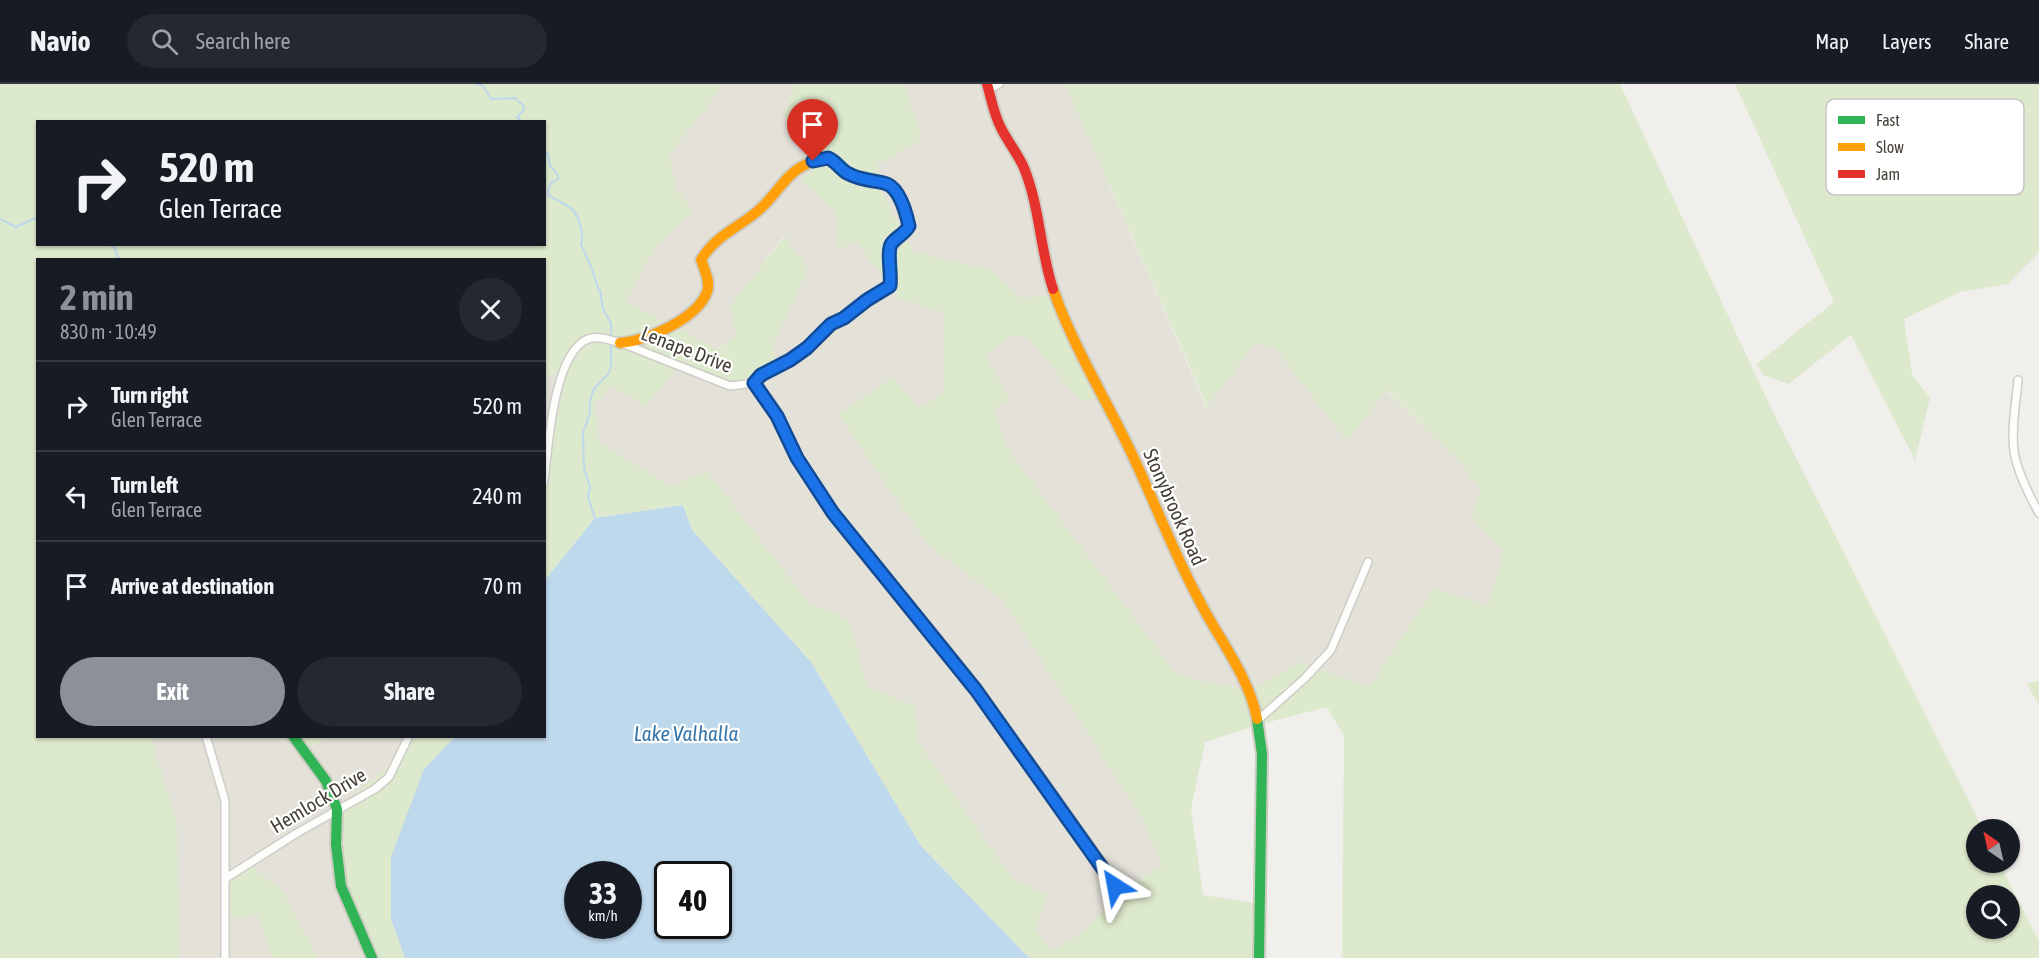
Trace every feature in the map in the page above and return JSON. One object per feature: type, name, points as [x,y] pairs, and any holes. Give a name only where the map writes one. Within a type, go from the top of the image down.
[{"type":"street","name":"Stonybrook Road","points":[[991,86],[1000,126],[1024,168],[1039,222],[1047,270],[1064,321],[1129,447],[1172,547],[1199,601],[1243,678],[1252,700],[1262,763],[1259,958]]},
{"type":"street","points":[[546,462],[550,423],[559,385],[576,349],[582,342],[595,337],[621,344],[642,340],[678,322],[696,306],[707,292],[707,277],[701,260],[706,249],[717,238],[736,228],[759,210],[771,199],[788,175],[799,166],[828,158],[846,172],[866,181],[891,186],[896,191],[909,226],[906,232],[891,243],[889,250],[890,286],[844,318],[831,324],[807,348],[761,375],[754,383]]},
{"type":"street","name":"Lenape Drive","points":[[621,344],[730,386],[754,383],[772,407],[797,458],[833,513],[976,690],[1109,875],[1121,896]]},
{"type":"street","points":[[2018,380],[2013,435],[2014,453],[2039,513]]},
{"type":"street","points":[[1257,722],[1305,678],[1331,650],[1368,562]]},
{"type":"street","points":[[207,738],[225,801],[225,958]]},
{"type":"street","points":[[294,738],[326,781],[337,809],[336,844],[341,886],[372,958]]},
{"type":"street","name":"Hemlock Drive","points":[[226,878],[337,809],[375,789],[389,777],[408,738]]},
{"type":"shaded area","points":[[724,84],[795,84],[784,116],[825,159],[800,180],[835,211],[839,251],[855,239],[900,298],[943,312],[943,394],[918,407],[928,545],[1003,600],[1145,823],[1163,867],[1124,888],[1086,930],[1052,952],[1035,928],[1046,895],[1013,880],[918,742],[915,706],[867,686],[849,620],[809,603],[707,471],[671,486],[600,443],[594,404],[610,386],[678,365],[772,347],[807,269],[784,236],[731,305],[736,336],[717,349],[626,302],[678,203],[670,154]]},
{"type":"shaded area","points":[[903,84],[1065,84],[1206,406],[1256,343],[1274,347],[1347,440],[1385,390],[1464,467],[1480,489],[1472,517],[1504,551],[1488,605],[1434,588],[1370,687],[1301,663],[1248,691],[1177,675],[1005,446],[995,409],[1009,397],[986,356],[1011,336],[1028,338],[1081,402],[1021,298],[992,270],[913,252],[880,189],[877,165],[922,140]]},
{"type":"shaded area","points":[[565,372],[546,481],[546,377]]},
{"type":"shaded area","points":[[150,738],[296,738],[300,754],[324,738],[412,738],[334,868],[378,958],[318,958],[283,892],[227,917],[258,916],[273,958],[178,958],[177,820]]},
{"type":"green space","points":[[0,84],[724,84],[670,154],[676,190],[694,211],[656,245],[626,302],[718,349],[736,336],[731,305],[785,236],[808,269],[772,347],[777,367],[745,388],[678,366],[646,406],[610,386],[594,405],[600,443],[671,486],[707,471],[809,603],[849,620],[867,686],[915,706],[918,742],[1013,880],[1047,895],[1035,928],[1052,952],[1086,930],[1124,888],[1162,867],[1145,823],[1003,600],[928,545],[838,414],[893,377],[918,407],[943,394],[943,312],[900,298],[855,240],[839,251],[835,211],[800,180],[825,158],[784,116],[795,84],[903,84],[922,140],[877,165],[880,189],[913,252],[992,270],[1021,298],[1060,294],[1104,395],[1081,402],[1028,338],[1011,336],[986,356],[1009,397],[995,409],[1005,446],[1177,675],[1248,691],[1301,662],[1370,687],[1434,588],[1488,605],[1504,551],[1472,517],[1480,489],[1464,467],[1386,390],[1347,441],[1274,347],[1256,343],[1207,406],[1065,84],[1620,84],[1772,410],[1978,819],[1966,819],[1966,873],[2004,873],[2010,885],[1966,885],[1966,939],[2020,939],[2020,904],[2039,941],[2039,958],[1342,958],[1344,736],[1327,707],[1205,742],[1191,809],[1203,895],[1261,904],[1260,951],[1253,958],[1029,958],[921,846],[811,662],[692,530],[683,505],[595,518],[546,579],[546,481],[565,372],[546,377],[546,258],[36,258],[36,738],[150,738],[177,820],[178,958],[0,958]]},
{"type":"green space","points":[[1735,84],[2039,84],[2039,252],[2008,284],[1960,292],[1904,319],[1912,374],[1930,398],[1915,460],[1851,335],[1788,384],[1763,375],[1757,364],[1834,302]]},
{"type":"green space","points":[[2039,681],[2039,705],[2026,683]]},
{"type":"green space","points":[[296,738],[324,738],[300,754]]},
{"type":"green space","points":[[412,738],[454,738],[424,769],[391,919],[405,958],[378,958],[334,868],[336,809],[402,755]]},
{"type":"green space","points":[[248,863],[283,892],[318,958],[273,958],[258,916],[226,917],[228,874]]},
{"type":"water","name":"Lake Valhalla","points":[[683,505],[692,530],[811,662],[921,846],[1029,958],[405,958],[391,919],[391,857],[424,769],[454,738],[546,738],[546,579],[595,518]]},
{"type":"waterway","points":[[475,84],[482,85],[492,99],[515,98],[524,106],[523,111],[517,117],[520,120]]},
{"type":"waterway","points":[[546,154],[550,166],[558,175],[558,179],[551,183],[547,193],[572,209],[577,217],[582,232],[581,245],[600,290],[603,309],[611,323],[611,338]]},
{"type":"waterway","points":[[0,219],[16,227],[36,218]]},
{"type":"waterway","points":[[112,246],[118,258]]},
{"type":"waterway","points":[[595,518],[588,497],[590,487],[584,469],[583,433],[590,413],[590,401],[594,389],[609,373],[611,343]]},
{"type":"traffic: fast","points":[[765,373],[754,383],[777,416],[797,458],[833,513],[944,649]]},
{"type":"traffic: fast","points":[[1257,719],[1262,754],[1259,958]]},
{"type":"traffic: fast","points":[[294,738],[326,781],[337,809],[336,844],[341,886],[372,958]]},
{"type":"traffic: slow","points":[[620,343],[643,338],[670,327],[693,311],[708,288],[707,276],[701,260],[707,251],[761,208],[796,170],[812,162]]},
{"type":"traffic: slow","points":[[1053,289],[1069,329],[1128,446],[1189,581],[1240,672],[1257,719]]},
{"type":"traffic: slow","points":[[944,649],[977,690],[1109,875],[1121,896]]},
{"type":"traffic: jam","points":[[987,84],[999,123],[1022,163],[1029,183],[1053,289]]},
{"type":"traffic: jam","points":[[765,373],[791,360],[832,324],[890,286],[890,247],[909,226],[900,198],[890,186],[858,178],[828,158],[812,162]]},
{"type":"route","points":[[813,161],[828,158],[846,172],[866,181],[891,186],[896,191],[909,226],[906,232],[891,243],[889,250],[890,286],[844,318],[831,324],[807,348],[782,365],[761,375],[754,383],[777,416],[797,458],[833,513],[976,690],[1115,886]]}]
